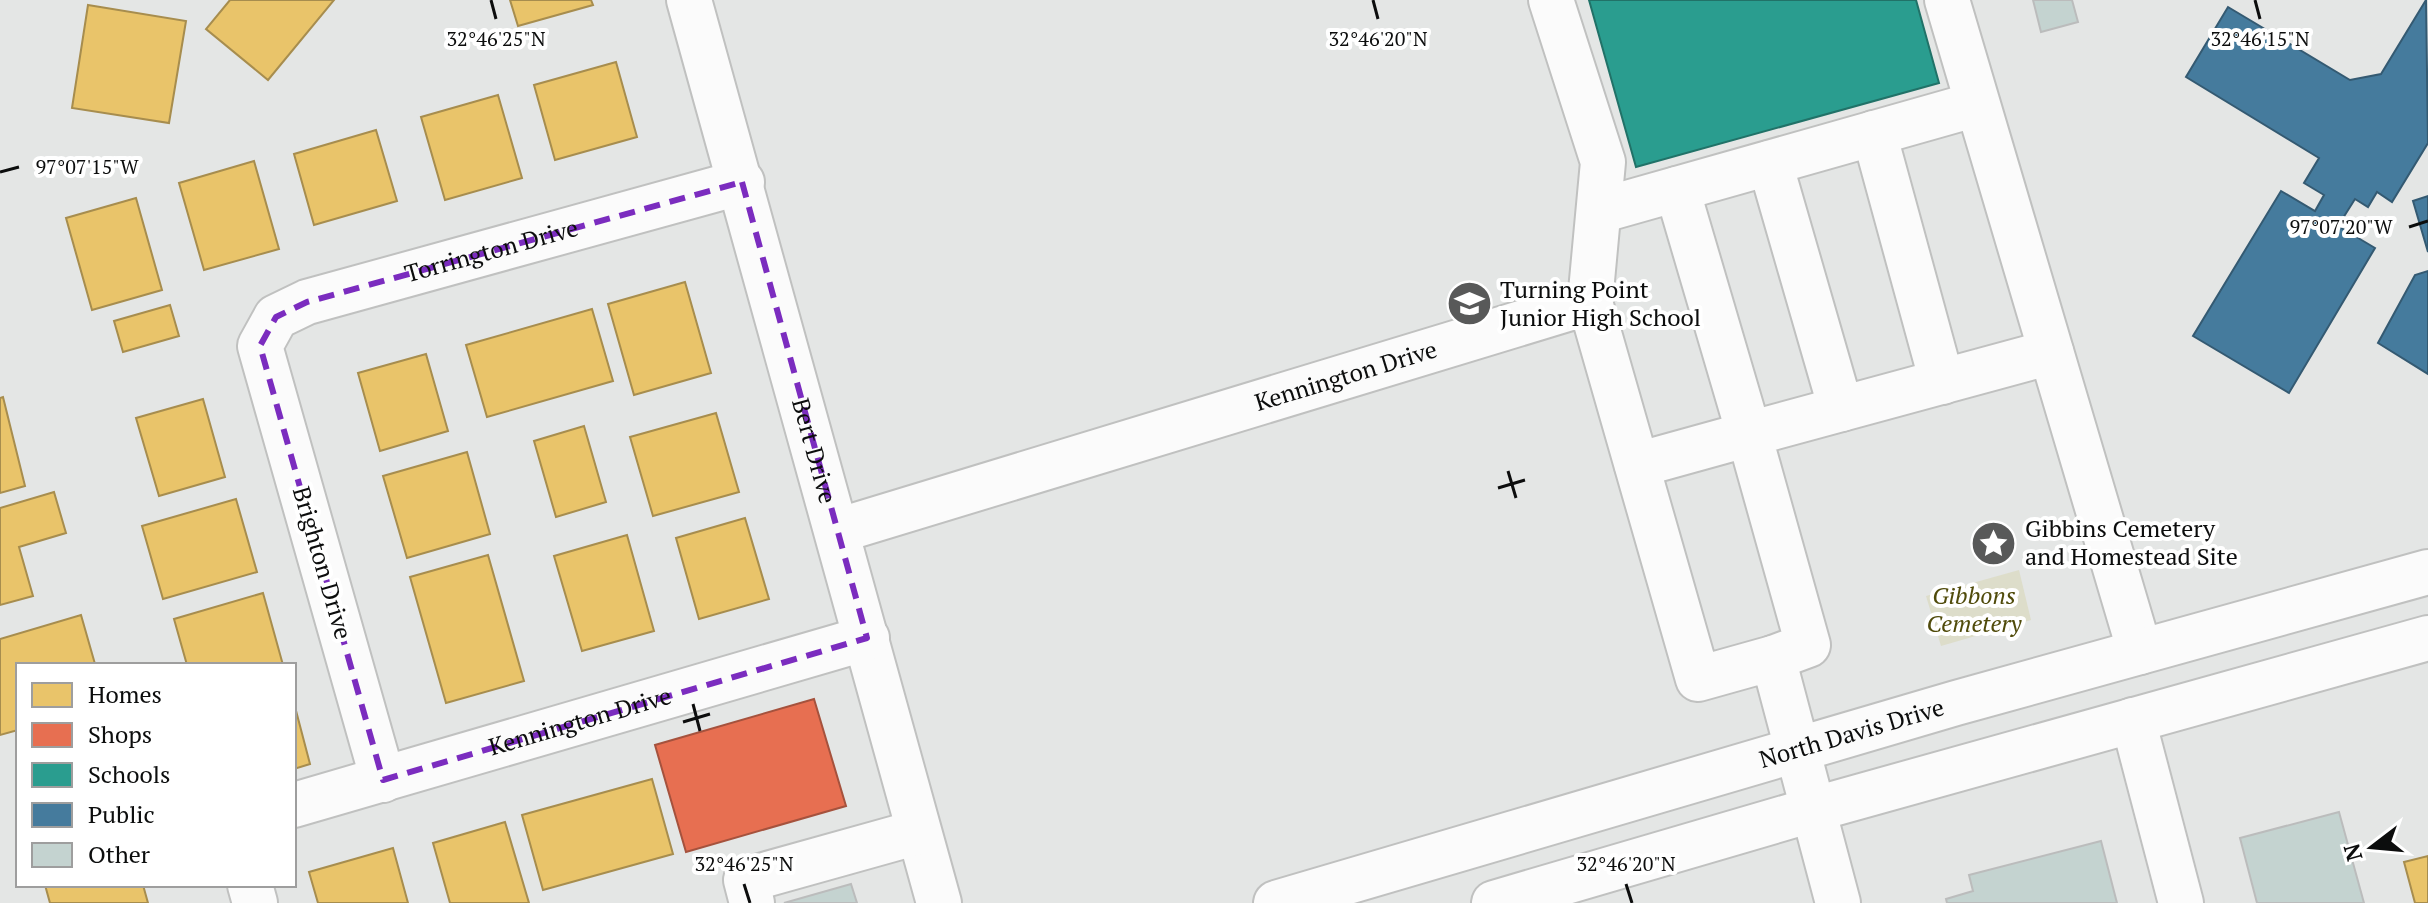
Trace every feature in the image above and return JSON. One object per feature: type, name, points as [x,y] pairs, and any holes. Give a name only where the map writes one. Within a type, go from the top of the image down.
[{"type":"street","name":"Bert Drive","points":[[689,0],[742,182],[939,903]]},
{"type":"street","points":[[1551,0],[1603,162],[1590,302],[1698,679],[1808,645],[1677,189]]},
{"type":"street","points":[[1947,0],[2140,652]]},
{"type":"street","points":[[1599,211],[1977,104]]},
{"type":"street","points":[[1874,133],[1942,382]]},
{"type":"street","points":[[1770,163],[1841,409]]},
{"type":"street","name":"Torrington Drive","points":[[260,346],[276,317],[307,302],[742,182]]},
{"type":"street","name":"Kennington Drive","points":[[837,531],[1590,302]]},
{"type":"street","name":"Brighton Drive","points":[[260,346],[383,780]]},
{"type":"street","points":[[1637,465],[2051,352]]},
{"type":"street","name":"North Davis Drive","points":[[1276,903],[2140,652],[2428,572]]},
{"type":"street","name":"Kennington Drive","points":[[296,804],[867,638]]},
{"type":"street","points":[[1494,903],[1815,809],[2428,638]]},
{"type":"street","points":[[1773,658],[1838,903]]},
{"type":"street","points":[[2133,720],[2181,903]]},
{"type":"street","points":[[752,903],[746,880],[918,832]]},
{"type":"highlighted area","points":[[742,182],[867,638],[383,780],[260,346],[276,317],[307,302]]},
{"type":"green space","name":"Gibbons Cemetery","points":[[2019,570],[2031,620],[1941,646],[1926,596]]},
{"type":"building: Homes","points":[[230,0],[334,0],[268,80],[206,29]]},
{"type":"building: Homes","points":[[510,0],[591,0],[593,5],[518,26]]},
{"type":"building: Homes","points":[[88,5],[186,21],[169,123],[72,108]]},
{"type":"building: Homes","points":[[616,62],[637,137],[555,160],[534,85]]},
{"type":"building: Homes","points":[[498,95],[522,178],[445,200],[421,117]]},
{"type":"building: Homes","points":[[376,130],[397,201],[314,225],[294,154]]},
{"type":"building: Homes","points":[[254,161],[279,249],[204,270],[179,183]]},
{"type":"building: Homes","points":[[136,198],[162,290],[92,310],[66,218]]},
{"type":"building: Homes","points":[[685,282],[711,373],[634,395],[608,304]]},
{"type":"building: Homes","points":[[170,305],[179,336],[123,352],[114,321]]},
{"type":"building: Homes","points":[[592,309],[613,381],[487,417],[466,345]]},
{"type":"building: Homes","points":[[426,354],[448,431],[380,451],[358,373]]},
{"type":"building: Homes","points":[[3,397],[25,486],[0,493],[0,398]]},
{"type":"building: Homes","points":[[203,399],[225,477],[159,496],[136,418]]},
{"type":"building: Homes","points":[[716,413],[739,492],[653,516],[630,437]]},
{"type":"building: Homes","points":[[584,426],[606,502],[556,517],[534,441]]},
{"type":"building: Homes","points":[[467,452],[490,534],[407,558],[383,476]]},
{"type":"building: Homes","points":[[54,492],[66,533],[19,547],[33,596],[0,605],[0,508]]},
{"type":"building: Homes","points":[[236,499],[257,572],[163,599],[142,526]]},
{"type":"building: Homes","points":[[745,518],[769,599],[699,619],[676,538]]},
{"type":"building: Homes","points":[[627,535],[654,631],[582,651],[554,556]]},
{"type":"building: Homes","points":[[488,555],[524,681],[446,703],[410,577]]},
{"type":"building: Homes","points":[[263,593],[282,663],[186,663],[174,619]]},
{"type":"building: Homes","points":[[81,615],[95,663],[16,663],[16,731],[0,735],[0,639]]},
{"type":"building: Homes","points":[[296,711],[310,764],[296,768]]},
{"type":"building: Homes","points":[[652,779],[673,854],[543,890],[522,815]]},
{"type":"building: Homes","points":[[505,822],[529,903],[450,903],[433,843]]},
{"type":"building: Homes","points":[[393,848],[408,903],[318,903],[309,872]]},
{"type":"building: Homes","points":[[2428,856],[2428,903],[2415,903],[2404,862]]},
{"type":"building: Homes","points":[[46,887],[144,887],[148,903],[50,903]]},
{"type":"building: Shops","points":[[814,699],[846,806],[686,852],[655,745]]},
{"type":"building: Schools","points":[[1589,0],[1916,0],[1939,83],[1636,167]]},
{"type":"building: Public","points":[[2426,0],[2428,143],[2392,202],[2377,192],[2368,207],[2355,199],[2338,226],[2375,248],[2289,393],[2193,336],[2281,191],[2315,211],[2324,195],[2304,183],[2319,158],[2186,77],[2228,7],[2350,80],[2381,74]]},
{"type":"building: Public","points":[[2428,196],[2428,252],[2413,201]]},
{"type":"building: Public","points":[[2428,271],[2428,374],[2378,343],[2415,275]]},
{"type":"building: Other","points":[[2033,0],[2072,0],[2078,22],[2041,32]]},
{"type":"building: Other","points":[[2339,812],[2364,903],[2257,903],[2240,838]]},
{"type":"building: Other","points":[[2101,841],[2117,903],[1947,903],[1946,899],[1973,891],[1969,875]]},
{"type":"building: Other","points":[[851,884],[857,903],[784,903]]},
{"type":"place","name":"Turning Point Junior High School","points":[[1469,304]]},
{"type":"place","name":"Gibbins Cemetery and Homestead Site","points":[[1994,543]]}]
